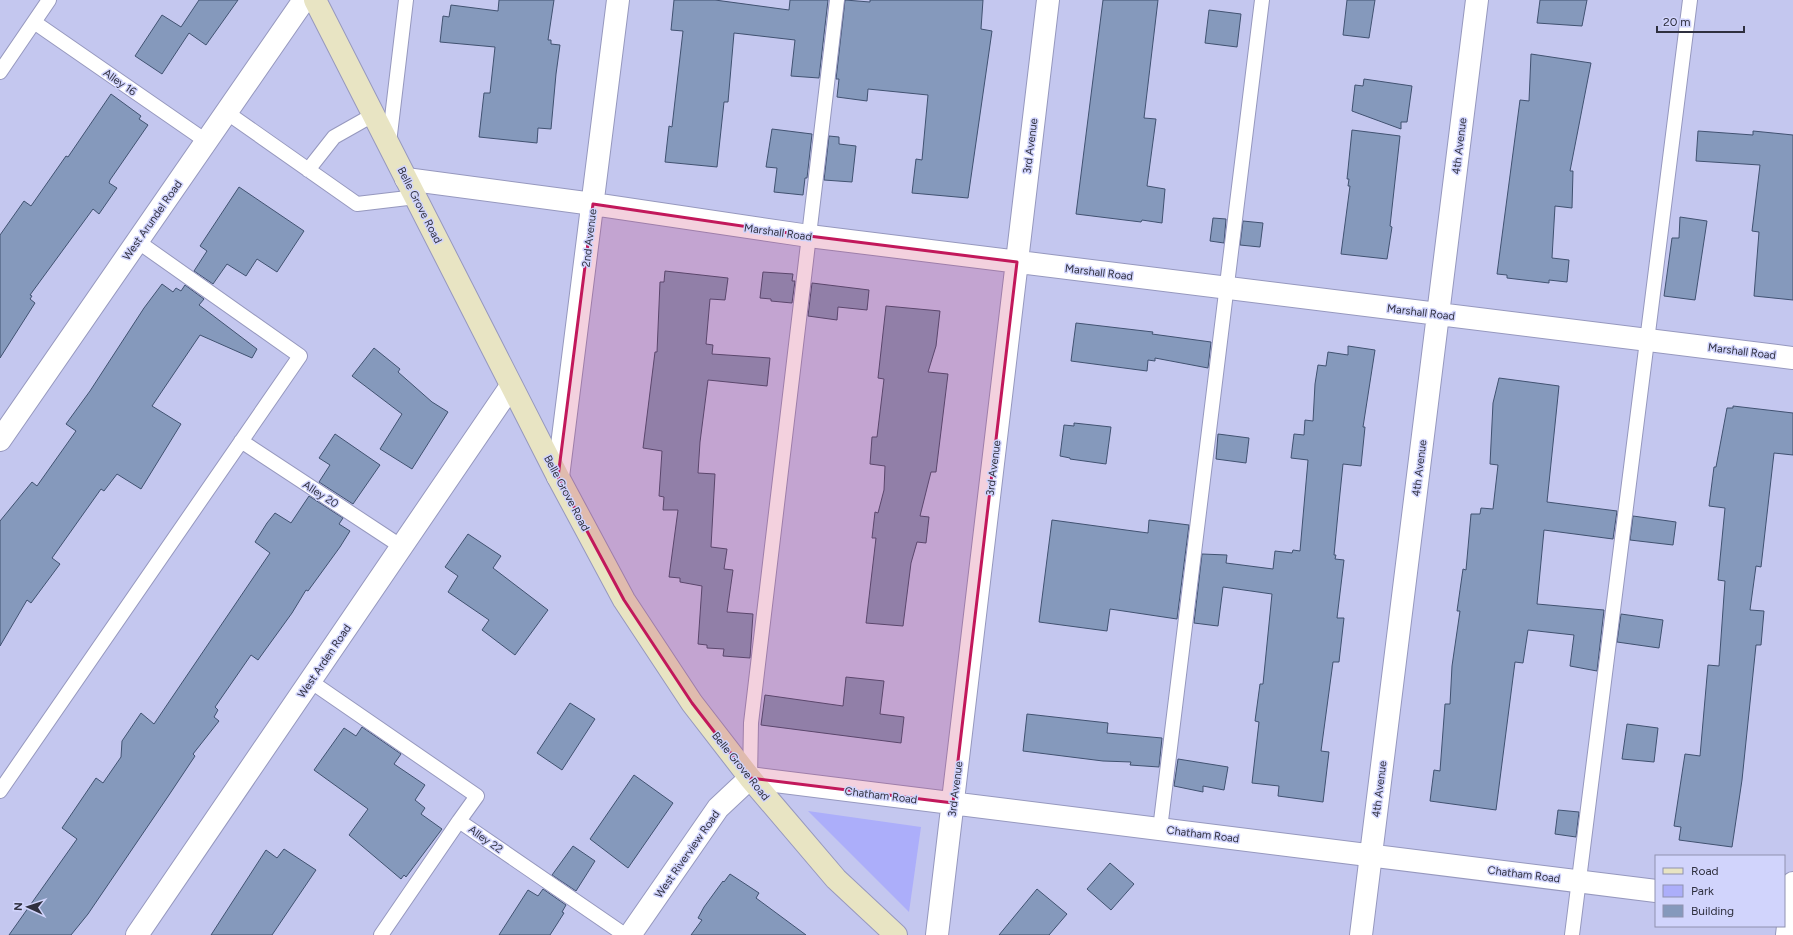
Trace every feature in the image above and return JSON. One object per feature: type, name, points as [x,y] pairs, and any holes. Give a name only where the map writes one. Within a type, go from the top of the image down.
[{"type":"main road","name":"Belle Grove Road","points":[[315,0],[511,386],[624,600],[692,703],[750,778],[836,879],[896,935]]},
{"type":"street","name":"West Arundel Road","points":[[0,440],[304,0]]},
{"type":"street","name":"2nd Avenue","points":[[558,477],[618,0]]},
{"type":"street","name":"3rd Avenue","points":[[937,935],[1048,0]]},
{"type":"street","name":"4th Avenue","points":[[1361,935],[1477,0]]},
{"type":"street","name":"Marshall Road","points":[[411,188],[593,204],[809,236],[1793,358]]},
{"type":"street","name":"West Arden Road","points":[[137,935],[511,386]]},
{"type":"street","name":"Chatham Road","points":[[750,778],[1655,891]]},
{"type":"street","name":"West Riverview Road","points":[[630,935],[718,808],[750,778]]},
{"type":"street","points":[[1786,935],[1793,883]]},
{"type":"lane","points":[[0,72],[49,0]]},
{"type":"lane","points":[[388,144],[406,0]]},
{"type":"lane","points":[[750,778],[751,723],[836,0]]},
{"type":"lane","points":[[1160,829],[1262,0]]},
{"type":"lane","points":[[1572,935],[1690,0]]},
{"type":"lane","name":"Alley 16","points":[[34,22],[206,141]]},
{"type":"lane","points":[[226,112],[357,204],[411,188]]},
{"type":"lane","points":[[308,170],[334,137],[374,115]]},
{"type":"lane","points":[[0,791],[300,356],[137,241]]},
{"type":"lane","name":"Alley 20","points":[[241,441],[402,547]]},
{"type":"lane","name":"Alley 22","points":[[310,681],[477,796],[459,821],[625,935]]},
{"type":"lane","points":[[381,935],[459,821]]},
{"type":"highlighted area","points":[[593,204],[809,236],[1017,262],[953,803],[750,778],[692,703],[624,600],[558,477]]},
{"type":"green space","points":[[808,811],[921,827],[909,912]]},
{"type":"building","points":[[199,0],[238,0],[206,45],[189,33],[162,74],[135,56],[162,15],[181,27]]},
{"type":"building","points":[[499,0],[554,0],[548,40],[551,40],[551,44],[560,45],[551,129],[538,128],[537,143],[479,137],[484,93],[490,93],[495,47],[440,42],[443,16],[449,17],[451,5],[498,11]]},
{"type":"building","points":[[674,0],[715,0],[789,10],[790,0],[828,0],[819,78],[791,76],[795,40],[734,33],[728,102],[724,102],[717,167],[665,162],[669,126],[672,127],[683,31],[671,30]]},
{"type":"building","points":[[845,0],[870,2],[870,0],[983,0],[981,29],[992,31],[968,198],[912,193],[916,159],[922,160],[928,95],[868,89],[867,101],[837,97],[839,79],[836,79]]},
{"type":"building","points":[[1103,0],[1158,0],[1144,118],[1156,119],[1147,186],[1165,189],[1162,223],[1076,214]]},
{"type":"building","points":[[1347,0],[1375,0],[1369,38],[1343,35]]},
{"type":"building","points":[[1540,0],[1587,0],[1582,26],[1537,23]]},
{"type":"building","points":[[1209,10],[1241,14],[1237,47],[1205,43]]},
{"type":"building","points":[[1531,54],[1591,63],[1570,171],[1573,171],[1572,208],[1555,206],[1552,258],[1569,260],[1567,282],[1549,280],[1549,283],[1507,278],[1507,275],[1497,274],[1520,100],[1529,101]]},
{"type":"building","points":[[1364,79],[1412,86],[1407,122],[1401,122],[1401,129],[1352,111],[1355,85],[1363,86]]},
{"type":"building","points":[[111,94],[141,116],[139,119],[148,125],[110,180],[109,183],[117,188],[99,214],[93,209],[30,295],[32,296],[30,299],[35,303],[0,358],[0,235],[24,201],[31,206],[66,156],[68,157]]},
{"type":"building","points":[[772,129],[812,134],[807,178],[805,178],[803,195],[774,192],[777,168],[766,167]]},
{"type":"building","points":[[1352,130],[1400,136],[1390,226],[1392,227],[1387,259],[1341,254],[1350,186],[1348,186],[1349,179],[1347,179]]},
{"type":"building","points":[[1698,131],[1753,135],[1753,131],[1793,135],[1793,300],[1754,296],[1759,232],[1752,231],[1760,165],[1696,161]]},
{"type":"building","points":[[829,136],[839,137],[839,144],[856,146],[852,182],[824,180]]},
{"type":"building","points":[[239,187],[304,231],[277,272],[257,259],[246,276],[227,264],[213,284],[194,271],[207,251],[200,246]]},
{"type":"building","points":[[1680,217],[1707,221],[1695,300],[1664,296],[1672,238],[1679,238]]},
{"type":"building","points":[[1213,218],[1226,219],[1224,243],[1210,241]]},
{"type":"building","points":[[1243,221],[1263,223],[1260,247],[1240,245]]},
{"type":"building","points":[[665,271],[728,278],[725,300],[710,299],[706,344],[713,345],[712,354],[770,358],[767,386],[708,380],[700,442],[698,473],[715,474],[711,547],[727,549],[724,569],[733,570],[727,612],[753,614],[750,658],[723,656],[724,649],[707,648],[707,645],[698,644],[702,586],[680,582],[680,578],[669,577],[678,510],[663,510],[664,497],[659,496],[662,451],[643,448],[655,352],[657,352],[660,282],[664,282]]},
{"type":"building","points":[[763,272],[793,274],[792,281],[795,281],[792,303],[771,301],[771,299],[760,298]]},
{"type":"building","points":[[812,283],[869,290],[867,310],[838,307],[837,320],[808,316]]},
{"type":"building","points":[[162,284],[173,292],[176,288],[181,291],[185,285],[204,299],[199,305],[257,349],[252,358],[200,335],[152,406],[181,424],[141,489],[117,474],[104,491],[101,489],[52,558],[60,564],[31,603],[27,600],[0,646],[0,521],[32,482],[37,486],[76,431],[66,424],[90,391],[144,308]]},
{"type":"building","points":[[886,306],[940,311],[936,346],[928,372],[948,374],[936,472],[931,472],[920,516],[929,517],[926,543],[917,542],[911,563],[903,626],[866,623],[876,538],[872,538],[875,512],[878,513],[884,490],[885,466],[870,464],[872,437],[877,437],[884,379],[878,378]]},
{"type":"building","points":[[1076,323],[1153,332],[1152,334],[1211,342],[1208,368],[1155,358],[1155,361],[1148,360],[1147,371],[1071,361]]},
{"type":"building","points":[[1348,346],[1375,350],[1363,427],[1365,427],[1361,466],[1343,464],[1334,555],[1336,555],[1335,559],[1344,560],[1337,618],[1344,618],[1339,662],[1333,662],[1321,751],[1329,752],[1323,802],[1278,796],[1279,786],[1252,783],[1259,722],[1255,721],[1260,684],[1263,684],[1272,594],[1223,587],[1218,626],[1194,623],[1202,554],[1227,555],[1226,563],[1273,569],[1275,551],[1292,553],[1293,550],[1300,551],[1308,460],[1291,458],[1294,434],[1304,435],[1305,420],[1313,421],[1315,384],[1318,365],[1326,366],[1328,352],[1348,355]]},
{"type":"building","points":[[374,348],[400,369],[398,372],[432,402],[448,412],[412,469],[380,449],[402,414],[352,376]]},
{"type":"building","points":[[1499,378],[1559,386],[1547,502],[1617,511],[1613,539],[1544,530],[1537,604],[1604,610],[1597,671],[1570,666],[1574,635],[1528,630],[1523,663],[1515,662],[1496,810],[1430,801],[1434,770],[1440,771],[1445,704],[1450,704],[1452,666],[1460,611],[1457,611],[1463,569],[1466,570],[1471,514],[1480,514],[1481,508],[1493,509],[1498,465],[1490,464],[1493,403]]},
{"type":"building","points":[[1733,406],[1793,413],[1793,455],[1774,453],[1761,567],[1756,566],[1750,610],[1764,611],[1761,645],[1756,645],[1742,780],[1732,847],[1679,840],[1681,827],[1674,826],[1685,754],[1700,756],[1708,665],[1719,666],[1725,581],[1718,580],[1725,508],[1709,506],[1714,467],[1716,467],[1727,408],[1733,408]]},
{"type":"building","points":[[1074,423],[1111,427],[1106,464],[1070,459],[1060,456],[1064,425],[1074,426]]},
{"type":"building","points":[[335,434],[380,465],[353,504],[319,482],[330,465],[319,458]]},
{"type":"building","points":[[1218,434],[1249,438],[1246,463],[1216,459]]},
{"type":"building","points":[[309,496],[343,518],[339,524],[350,531],[340,547],[308,591],[306,590],[292,613],[258,660],[251,655],[215,707],[218,710],[214,717],[219,721],[193,754],[195,756],[169,795],[88,914],[71,935],[9,935],[77,839],[62,828],[96,778],[103,783],[121,757],[122,741],[141,713],[154,724],[270,553],[255,542],[267,523],[275,513],[291,523]]},
{"type":"building","points":[[1633,516],[1676,522],[1673,545],[1630,540]]},
{"type":"building","points":[[1052,520],[1148,533],[1149,520],[1189,525],[1177,619],[1110,609],[1107,631],[1039,622]]},
{"type":"building","points":[[468,534],[501,556],[493,568],[548,610],[515,655],[482,630],[489,620],[448,592],[458,576],[445,567]]},
{"type":"building","points":[[1621,614],[1663,620],[1659,648],[1617,642]]},
{"type":"building","points":[[846,677],[884,681],[880,714],[904,717],[901,743],[761,725],[765,695],[843,706]]},
{"type":"building","points":[[570,703],[595,719],[562,770],[537,753]]},
{"type":"building","points":[[1027,714],[1108,723],[1107,733],[1162,738],[1159,767],[1130,765],[1131,762],[1103,761],[1023,751]]},
{"type":"building","points":[[1627,724],[1658,728],[1654,762],[1622,759]]},
{"type":"building","points":[[362,727],[401,754],[394,764],[425,785],[415,800],[425,808],[421,814],[442,829],[406,877],[404,875],[401,879],[349,835],[368,809],[314,770],[344,728],[356,736]]},
{"type":"building","points":[[1178,759],[1228,767],[1224,790],[1203,786],[1203,792],[1174,786]]},
{"type":"building","points":[[634,775],[673,803],[628,868],[590,839]]},
{"type":"building","points":[[1558,810],[1579,812],[1576,837],[1555,834]]},
{"type":"building","points":[[573,846],[595,861],[576,891],[552,875]]},
{"type":"building","points":[[284,849],[316,870],[272,935],[211,935],[266,850],[277,858]]},
{"type":"building","points":[[1110,863],[1134,884],[1111,910],[1087,889]]},
{"type":"building","points":[[730,874],[759,893],[756,898],[806,935],[691,935],[702,920],[698,918],[704,907]]},
{"type":"building","points":[[543,889],[566,905],[562,912],[564,913],[550,935],[499,935],[528,890],[538,896]]},
{"type":"building","points":[[1037,889],[1067,914],[1049,935],[999,935]]}]
